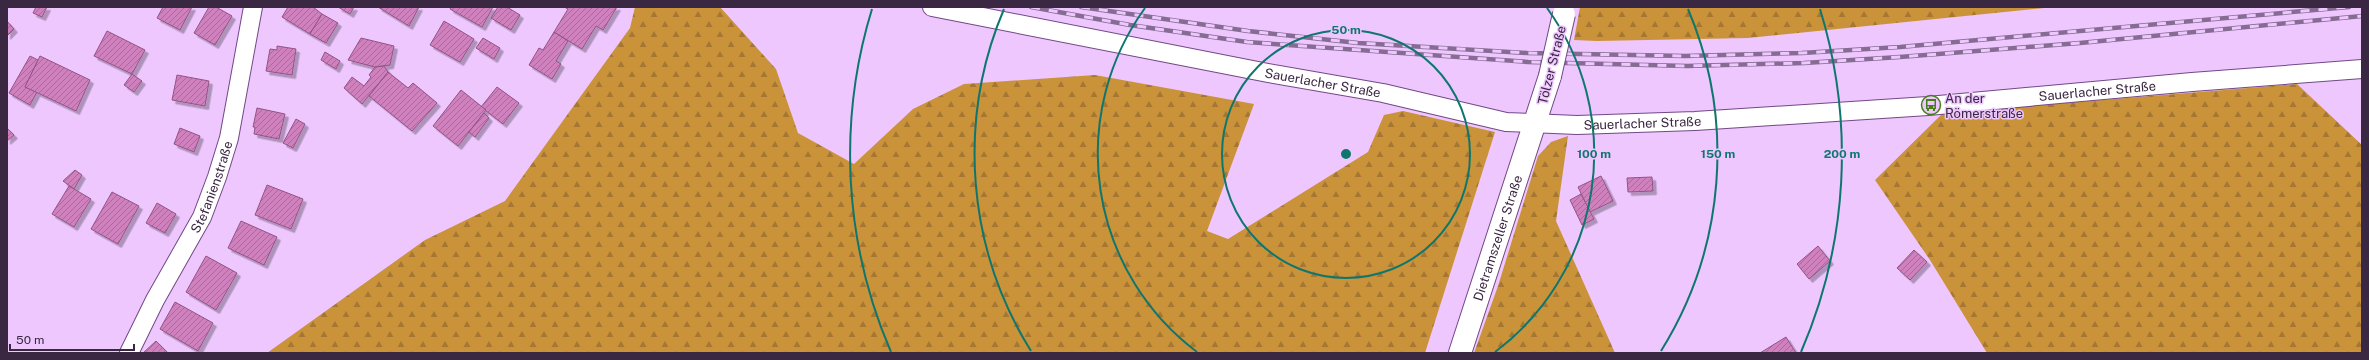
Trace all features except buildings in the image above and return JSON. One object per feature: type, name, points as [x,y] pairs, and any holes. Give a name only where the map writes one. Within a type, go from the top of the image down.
[{"type":"main road","name":"Tölzer Straße","points":[[1536,123],[1550,76],[1565,11]]},
{"type":"main road","name":"Dietramszeller Straße","points":[[1460,353],[1536,123]]},
{"type":"street","name":"Stefanienstraße","points":[[128,353],[155,300],[202,217],[217,177],[230,138],[254,7]]},
{"type":"street","name":"Sauerlacher Straße","points":[[932,7],[1260,72],[1383,93],[1506,122],[1577,125],[1695,121],[1928,106],[2192,82],[2362,69]]},
{"type":"green space","points":[[635,7],[720,7],[776,69],[798,133],[854,164],[913,109],[964,84],[1095,75],[1254,104],[1207,231],[1228,239],[1368,152],[1384,115],[1403,111],[1495,132],[1425,353],[267,353],[425,240],[505,201],[630,28]]},
{"type":"green space","points":[[1580,7],[2054,7],[1748,38],[1597,41],[1574,40]]},
{"type":"green space","points":[[2297,84],[2362,145],[2362,353],[1987,353],[1930,260],[1875,180],[1943,113]]},
{"type":"green space","points":[[1568,136],[1556,221],[1615,353],[1474,353],[1498,286],[1538,156],[1551,142]]},
{"type":"railway","points":[[1031,7],[1130,25],[1247,42],[1528,62],[1687,66],[1804,63],[1900,57],[2080,43],[2362,16]]},
{"type":"railway","points":[[1081,7],[1248,31],[1358,43],[1527,53],[1685,56],[1802,53],[1900,47],[2349,7]]},
{"type":"place","name":"An der Römerstraße","points":[[1931,105]]}]
